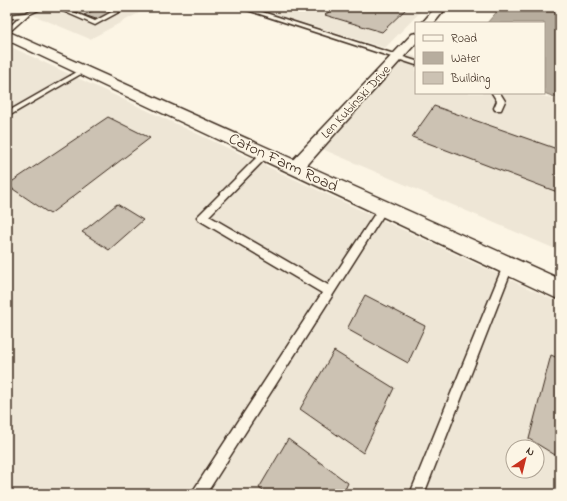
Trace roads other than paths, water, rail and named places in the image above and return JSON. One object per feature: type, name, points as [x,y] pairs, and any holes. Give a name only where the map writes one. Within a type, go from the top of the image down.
[{"type":"street","points":[[429,22],[442,7]]},
{"type":"street","name":"Caton Farm Road","points":[[7,36],[84,70],[264,155],[560,290]]},
{"type":"street","name":"Len Kubinski Drive","points":[[295,168],[415,37]]},
{"type":"lane","points":[[7,17],[26,14],[42,7]]},
{"type":"lane","points":[[75,7],[66,11],[95,23],[125,7]]},
{"type":"lane","points":[[241,7],[415,63]]},
{"type":"lane","points":[[7,32],[26,14]]},
{"type":"lane","points":[[7,115],[84,70]]},
{"type":"lane","points":[[497,94],[501,101],[498,108]]},
{"type":"lane","points":[[264,155],[202,217],[329,291]]},
{"type":"lane","points":[[198,494],[383,208]]},
{"type":"lane","points":[[417,494],[508,266]]},
{"type":"water","points":[[501,7],[560,7],[560,99],[545,93],[545,22],[488,22]]}]
